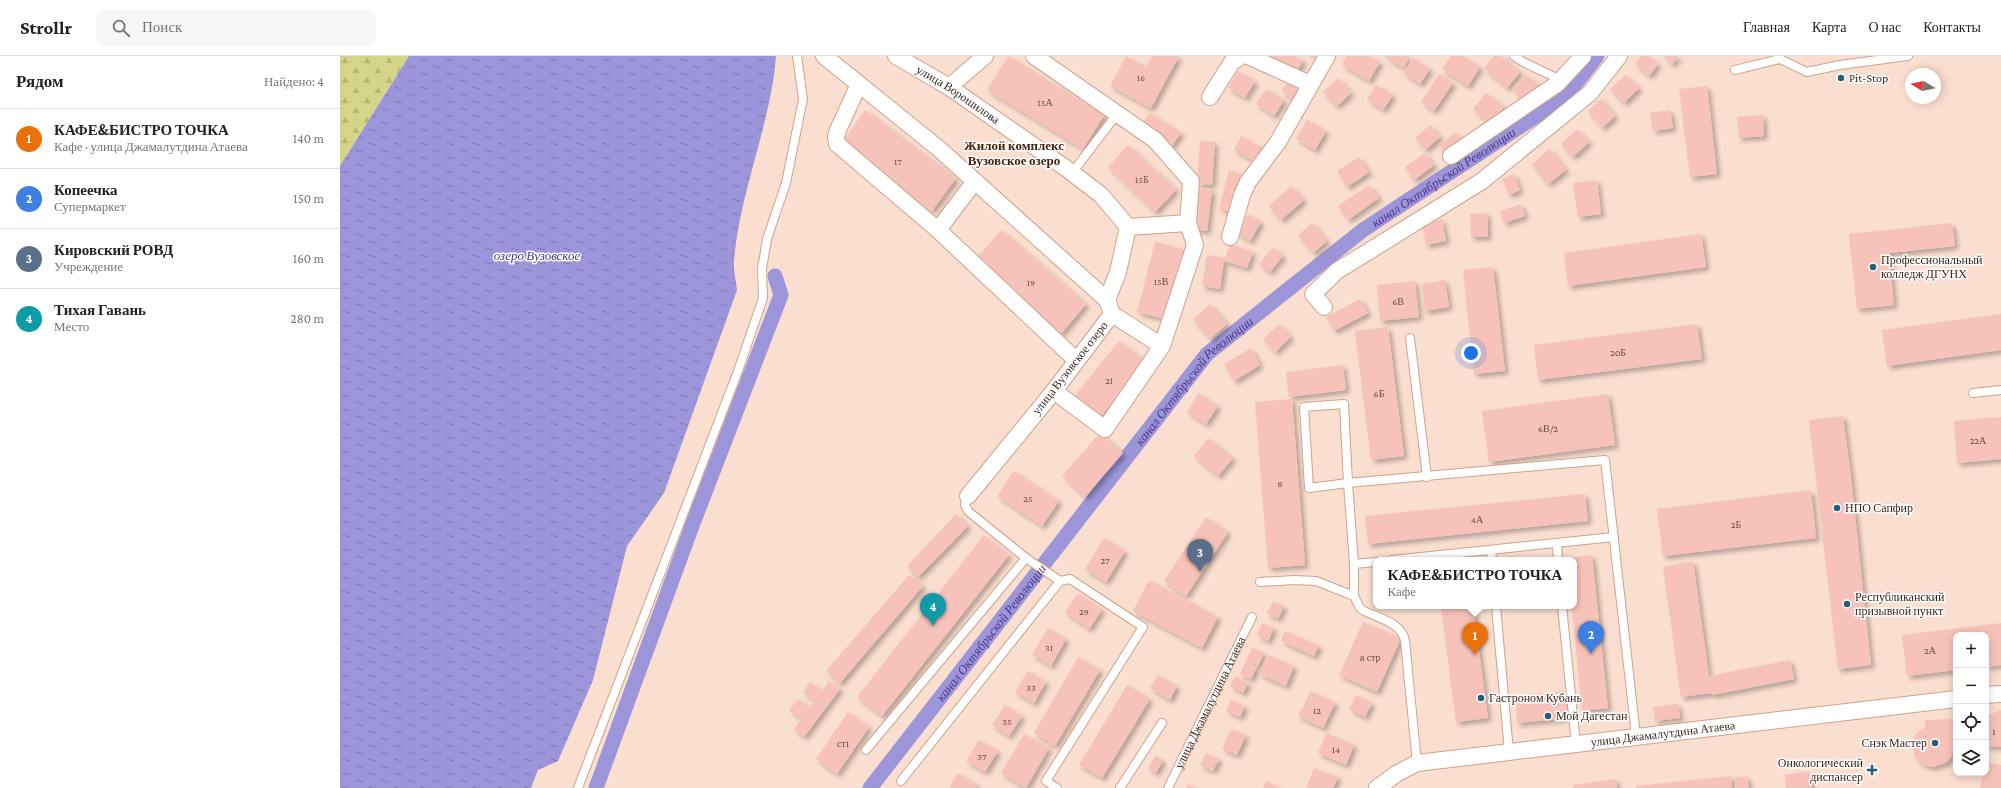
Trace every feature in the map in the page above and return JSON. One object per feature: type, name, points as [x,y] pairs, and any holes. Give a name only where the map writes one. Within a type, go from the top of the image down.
[{"type":"street","points":[[824,56],[938,148],[1109,307],[1162,346]]},
{"type":"street","name":"улица Ворошилова","points":[[896,56],[949,87],[1072,173],[1101,195],[1128,227]]},
{"type":"street","points":[[949,87],[985,56]]},
{"type":"street","points":[[1034,56],[1155,140],[1191,181],[1188,223],[1195,246],[1162,346],[1105,430],[1054,391]]},
{"type":"street","points":[[1248,56],[1310,84]]},
{"type":"street","points":[[1230,237],[1242,195],[1248,182],[1278,142],[1327,56]]},
{"type":"street","points":[[1451,156],[1538,98],[1561,80],[1583,56]]},
{"type":"street","points":[[1324,307],[1312,294],[1337,271],[1482,181],[1590,94],[1619,56]]},
{"type":"street","points":[[1210,97],[1231,58]]},
{"type":"street","points":[[859,84],[838,130],[836,138],[837,144],[938,230],[1076,360]]},
{"type":"street","points":[[938,230],[975,181]]},
{"type":"street","points":[[1128,227],[1188,223]]},
{"type":"street","name":"улица Вузовское озеро","points":[[968,496],[1054,391],[1076,360],[1109,307],[1128,227]]},
{"type":"street","points":[[1989,695],[2001,694]]},
{"type":"street","name":"улица Джамалутдина Атаева","points":[[1377,788],[1396,774],[1417,763],[1953,699]]},
{"type":"lane","points":[[578,788],[738,371],[763,298],[762,269],[767,239],[786,183],[803,99],[797,56]]},
{"type":"lane","points":[[1514,56],[1523,62],[1561,80]]},
{"type":"lane","points":[[1735,70],[1780,59],[1807,72],[1840,65],[1908,56]]},
{"type":"lane","points":[[1072,173],[1117,114]]},
{"type":"lane","points":[[1410,338],[1427,477]]},
{"type":"lane","points":[[1973,393],[2001,390]]},
{"type":"lane","points":[[1417,763],[1404,632],[1399,627],[1360,608],[1354,596],[1354,564],[1348,483],[1344,404],[1304,407],[1309,488],[1348,483],[1605,460],[1636,736]]},
{"type":"lane","points":[[968,496],[965,501],[965,508],[1026,558],[1060,581],[1070,580],[1143,627],[1046,781],[1056,788]]},
{"type":"lane","points":[[1422,557],[1614,537]]},
{"type":"lane","points":[[1557,543],[1558,557]]},
{"type":"lane","points":[[1491,550],[1492,557]]},
{"type":"lane","points":[[866,750],[1026,558]]},
{"type":"lane","points":[[1354,564],[1373,562]]},
{"type":"lane","points":[[1260,582],[1294,580],[1316,581],[1354,596]]},
{"type":"lane","points":[[901,781],[1060,581]]},
{"type":"lane","points":[[1496,609],[1509,752]]},
{"type":"lane","points":[[1562,609],[1576,745]]},
{"type":"lane","name":"улица Джамалутдина Атаева","points":[[1168,788],[1252,617]]},
{"type":"lane","points":[[1120,788],[1162,723]]},
{"type":"green space","points":[[340,56],[409,56],[340,166]]},
{"type":"water","name":"озеро Вузовское","points":[[409,56],[776,56],[768,107],[742,208],[737,234],[734,271],[737,290],[664,493],[627,546],[593,680],[558,761],[538,770],[531,788],[340,788],[340,166]]},
{"type":"building","points":[[1008,56],[1104,115],[1083,149],[987,90]]},
{"type":"building","points":[[1126,56],[1146,67],[1152,56],[1179,56],[1151,108],[1110,86]]},
{"type":"building","points":[[1271,56],[1295,56],[1303,60],[1297,72],[1270,58]]},
{"type":"building","points":[[1308,56],[1323,56],[1320,62]]},
{"type":"building","points":[[1346,56],[1369,56],[1380,62],[1369,81],[1342,65]]},
{"type":"building","points":[[1383,56],[1410,56],[1404,68]]},
{"type":"building","points":[[1451,56],[1462,56],[1480,67],[1468,86],[1442,69]]},
{"type":"building","points":[[1494,56],[1501,56],[1520,72],[1507,88],[1484,68]]},
{"type":"building","points":[[1641,56],[1648,56],[1658,64],[1649,76],[1635,64]]},
{"type":"building","points":[[1663,56],[1679,56],[1672,64]]},
{"type":"building","points":[[1413,58],[1430,69],[1420,84],[1403,73]]},
{"type":"building","points":[[1238,71],[1255,81],[1245,98],[1228,88]]},
{"type":"building","points":[[1439,74],[1453,83],[1434,111],[1421,102]]},
{"type":"building","points":[[1526,75],[1539,85],[1526,101],[1513,90]]},
{"type":"building","points":[[1625,75],[1639,88],[1624,103],[1610,89]]},
{"type":"building","points":[[1338,78],[1351,93],[1337,106],[1323,92]]},
{"type":"building","points":[[1289,81],[1304,92],[1296,102],[1282,91]]},
{"type":"building","points":[[1376,85],[1393,95],[1383,110],[1367,99]]},
{"type":"building","points":[[1707,86],[1717,174],[1690,177],[1679,89]]},
{"type":"building","points":[[1266,89],[1284,100],[1274,116],[1256,104]]},
{"type":"building","points":[[1486,93],[1504,107],[1490,123],[1473,109]]},
{"type":"building","points":[[1601,99],[1615,116],[1602,128],[1588,111]]},
{"type":"building","points":[[865,110],[956,178],[932,211],[841,144]]},
{"type":"building","points":[[1670,110],[1673,128],[1653,131],[1650,113]]},
{"type":"building","points":[[1150,113],[1181,133],[1172,146],[1141,125]]},
{"type":"building","points":[[1763,115],[1764,136],[1739,138],[1737,117]]},
{"type":"building","points":[[1307,120],[1326,131],[1315,150],[1296,139]]},
{"type":"building","points":[[1430,125],[1440,137],[1425,150],[1415,138]]},
{"type":"building","points":[[1577,129],[1589,142],[1573,157],[1561,144]]},
{"type":"building","points":[[1456,132],[1464,143],[1448,156],[1439,145]]},
{"type":"building","points":[[1241,136],[1261,147],[1254,161],[1234,150]]},
{"type":"building","points":[[1200,141],[1215,142],[1212,185],[1197,184]]},
{"type":"building","points":[[1128,145],[1176,190],[1155,212],[1108,167]]},
{"type":"building","points":[[1549,149],[1566,170],[1548,184],[1532,164]]},
{"type":"building","points":[[1425,153],[1434,165],[1414,180],[1405,167]]},
{"type":"building","points":[[1359,157],[1369,172],[1347,187],[1337,171]]},
{"type":"building","points":[[1229,170],[1244,175],[1234,213],[1219,209]]},
{"type":"building","points":[[1514,174],[1520,190],[1509,195],[1502,179]]},
{"type":"building","points":[[1597,180],[1601,214],[1578,217],[1573,183]]},
{"type":"building","points":[[1369,185],[1379,198],[1348,220],[1338,206]]},
{"type":"building","points":[[1291,186],[1304,200],[1281,220],[1269,206]]},
{"type":"building","points":[[1199,188],[1212,190],[1207,231],[1193,229]]},
{"type":"building","points":[[1521,204],[1525,216],[1504,223],[1500,211]]},
{"type":"building","points":[[1487,213],[1488,237],[1471,237],[1470,214]]},
{"type":"building","points":[[1248,214],[1261,222],[1250,241],[1237,233]]},
{"type":"building","points":[[1442,219],[1446,241],[1426,245],[1422,223]]},
{"type":"building","points":[[1312,223],[1327,241],[1313,253],[1298,235]]},
{"type":"building","points":[[1952,223],[1955,246],[1889,253],[1894,305],[1857,309],[1849,234]]},
{"type":"building","points":[[1001,230],[1086,304],[1061,334],[976,259]]},
{"type":"building","points":[[1701,234],[1706,267],[1568,286],[1564,253]]},
{"type":"building","points":[[1155,242],[1186,250],[1168,320],[1137,312]]},
{"type":"building","points":[[1230,244],[1253,252],[1247,268],[1224,261],[1220,289],[1202,286],[1207,255],[1225,258]]},
{"type":"building","points":[[1273,247],[1283,256],[1270,272],[1259,264]]},
{"type":"building","points":[[1493,267],[1505,371],[1474,374],[1463,270]]},
{"type":"building","points":[[1445,280],[1449,307],[1425,311],[1422,284]]},
{"type":"building","points":[[1415,281],[1419,317],[1380,321],[1377,285]]},
{"type":"building","points":[[1360,299],[1368,313],[1334,331],[1326,317]]},
{"type":"building","points":[[1210,304],[1227,324],[1210,339],[1193,319]]},
{"type":"building","points":[[2001,314],[2001,350],[1887,366],[1882,330]]},
{"type":"building","points":[[1279,324],[1291,337],[1275,352],[1263,339]]},
{"type":"building","points":[[1697,324],[1702,359],[1538,380],[1534,345]]},
{"type":"building","points":[[1388,327],[1404,456],[1371,460],[1355,331]]},
{"type":"building","points":[[1119,341],[1146,362],[1099,419],[1073,398]]},
{"type":"building","points":[[1251,348],[1260,365],[1234,381],[1224,364]]},
{"type":"building","points":[[1343,365],[1346,390],[1289,397],[1286,372]]},
{"type":"building","points":[[1198,393],[1218,406],[1206,424],[1187,412]]},
{"type":"building","points":[[1608,394],[1615,445],[1489,462],[1482,411]]},
{"type":"building","points":[[1292,399],[1305,565],[1268,568],[1255,402]]},
{"type":"building","points":[[1843,416],[1871,665],[1838,669],[1809,420]]},
{"type":"building","points":[[2001,417],[2001,459],[1957,463],[1954,421]]},
{"type":"building","points":[[1100,433],[1123,453],[1085,497],[1062,476]]},
{"type":"building","points":[[1208,438],[1233,458],[1218,476],[1194,456]]},
{"type":"building","points":[[1014,471],[1059,501],[1042,526],[997,496]]},
{"type":"building","points":[[1811,490],[1816,538],[1663,556],[1657,509]]},
{"type":"building","points":[[1585,494],[1588,521],[1368,544],[1365,516]]},
{"type":"building","points":[[956,514],[968,526],[918,577],[907,566]]},
{"type":"building","points":[[1206,517],[1228,532],[1186,596],[1164,581]]},
{"type":"building","points":[[984,535],[1009,555],[882,716],[857,697]]},
{"type":"building","points":[[1104,538],[1125,551],[1106,582],[1085,569]]},
{"type":"building","points":[[1592,555],[1608,708],[1582,711],[1572,609],[1577,609],[1577,557],[1575,557]]},
{"type":"building","points":[[1693,561],[1709,676],[1790,660],[1794,679],[1712,695],[1711,693],[1681,697],[1663,567]]},
{"type":"building","points":[[909,575],[923,586],[840,683],[826,671]]},
{"type":"building","points":[[1149,580],[1218,617],[1202,648],[1133,611]]},
{"type":"building","points":[[1078,593],[1102,610],[1089,629],[1065,612]]},
{"type":"building","points":[[1273,601],[1284,606],[1278,619],[1267,613]]},
{"type":"building","points":[[1441,609],[1473,609],[1488,718],[1456,722]]},
{"type":"building","points":[[1363,622],[1401,638],[1377,692],[1339,675]]},
{"type":"building","points":[[1262,623],[1274,628],[1268,641],[1257,635]]},
{"type":"building","points":[[2001,623],[2001,665],[1989,667],[1989,632],[1953,632],[1953,670],[1907,676],[1902,635]]},
{"type":"building","points":[[1048,628],[1066,639],[1051,666],[1032,654]]},
{"type":"building","points":[[1285,631],[1319,646],[1314,656],[1281,641]]},
{"type":"building","points":[[1252,648],[1264,653],[1258,666],[1246,660]]},
{"type":"building","points":[[1268,655],[1294,666],[1286,686],[1259,674]]},
{"type":"building","points":[[1078,657],[1100,670],[1055,746],[1034,733]]},
{"type":"building","points":[[1246,661],[1257,667],[1251,679],[1240,674]]},
{"type":"building","points":[[1028,671],[1046,682],[1034,703],[1015,692]]},
{"type":"building","points":[[1158,675],[1177,686],[1170,700],[1150,688]]},
{"type":"building","points":[[1235,676],[1248,683],[1243,693],[1230,686]]},
{"type":"building","points":[[829,681],[840,689],[804,737],[794,729],[801,719],[789,710],[798,699],[809,708],[815,701],[803,692],[810,682],[822,691]]},
{"type":"building","points":[[1127,685],[1150,699],[1102,778],[1079,765]]},
{"type":"building","points":[[1311,691],[1335,703],[1323,728],[1298,716]]},
{"type":"building","points":[[1565,691],[1568,718],[1517,723],[1516,696]]},
{"type":"building","points":[[1356,695],[1372,703],[1365,717],[1349,709]]},
{"type":"building","points":[[1231,700],[1245,706],[1240,717],[1226,711]]},
{"type":"building","points":[[1678,704],[1680,718],[1655,721],[1653,707]]},
{"type":"building","points":[[1005,705],[1022,716],[1009,736],[992,725]]},
{"type":"building","points":[[2001,710],[2001,747],[1989,746],[1989,715]]},
{"type":"building","points":[[848,712],[869,727],[837,774],[816,759]]},
{"type":"building","points":[[1953,719],[1953,752],[1951,757],[1947,762],[1933,767],[1925,765],[1914,755],[1913,740],[1917,732],[1925,727],[1925,720]]},
{"type":"building","points":[[1231,729],[1246,735],[1237,755],[1222,749]]},
{"type":"building","points":[[1326,733],[1354,745],[1346,765],[1318,753]]},
{"type":"building","points":[[1024,734],[1049,748],[1026,788],[1001,773]]},
{"type":"building","points":[[979,740],[998,751],[985,772],[966,761]]},
{"type":"building","points":[[1206,753],[1219,759],[1213,771],[1200,765]]},
{"type":"building","points":[[1155,756],[1163,760],[1156,773],[1148,768]]},
{"type":"building","points":[[1989,763],[2001,765],[2001,788],[1980,788],[1982,776],[1989,776]]},
{"type":"building","points":[[1314,768],[1338,777],[1333,788],[1306,788]]},
{"type":"building","points":[[1809,771],[1812,788],[1786,788],[1785,775]]},
{"type":"building","points":[[958,773],[977,785],[975,788],[949,788]]},
{"type":"building","points":[[1731,776],[1732,788],[1636,788],[1636,786]]},
{"type":"building","points":[[1747,776],[1749,788],[1736,788],[1734,778]]},
{"type":"building","points":[[1616,779],[1617,788],[1573,788],[1573,785]]},
{"type":"building","points":[[1266,781],[1281,788],[1263,788]]},
{"type":"building","points":[[1188,784],[1195,788],[1186,788]]},
{"type":"waterway","name":"канал Октябрьской Революции","points":[[870,788],[1207,354],[1363,230],[1566,96],[1597,56]]},
{"type":"waterway","points":[[596,788],[692,526],[781,295],[775,276]]},
{"type":"place","name":"Pit-Stop","points":[[1841,78]]},
{"type":"place","name":"Профессиональный колледж ДГУНХ","points":[[1873,267]]},
{"type":"place","name":"НПО Сапфир","points":[[1837,508]]},
{"type":"place","name":"Кировский РОВД","points":[[1200,572]]},
{"type":"place","name":"Республиканский призывной пункт","points":[[1847,604]]},
{"type":"place","name":"Тихая Гавань","points":[[933,626]]},
{"type":"place","name":"Копеечка","points":[[1591,654]]},
{"type":"place","name":"КАФЕ&БИСТРО ТОЧКА","points":[[1475,655]]},
{"type":"place","name":"Гастроном Кубань","points":[[1481,698]]},
{"type":"place","name":"Мой Дагестан","points":[[1548,716]]},
{"type":"place","name":"Снэк Мастер","points":[[1935,743]]},
{"type":"place","name":"Онкологический диспансер","points":[[1872,770]]},
{"type":"district","name":"Жилой комплекс Вузовское озеро","points":[[1014,152]]}]
